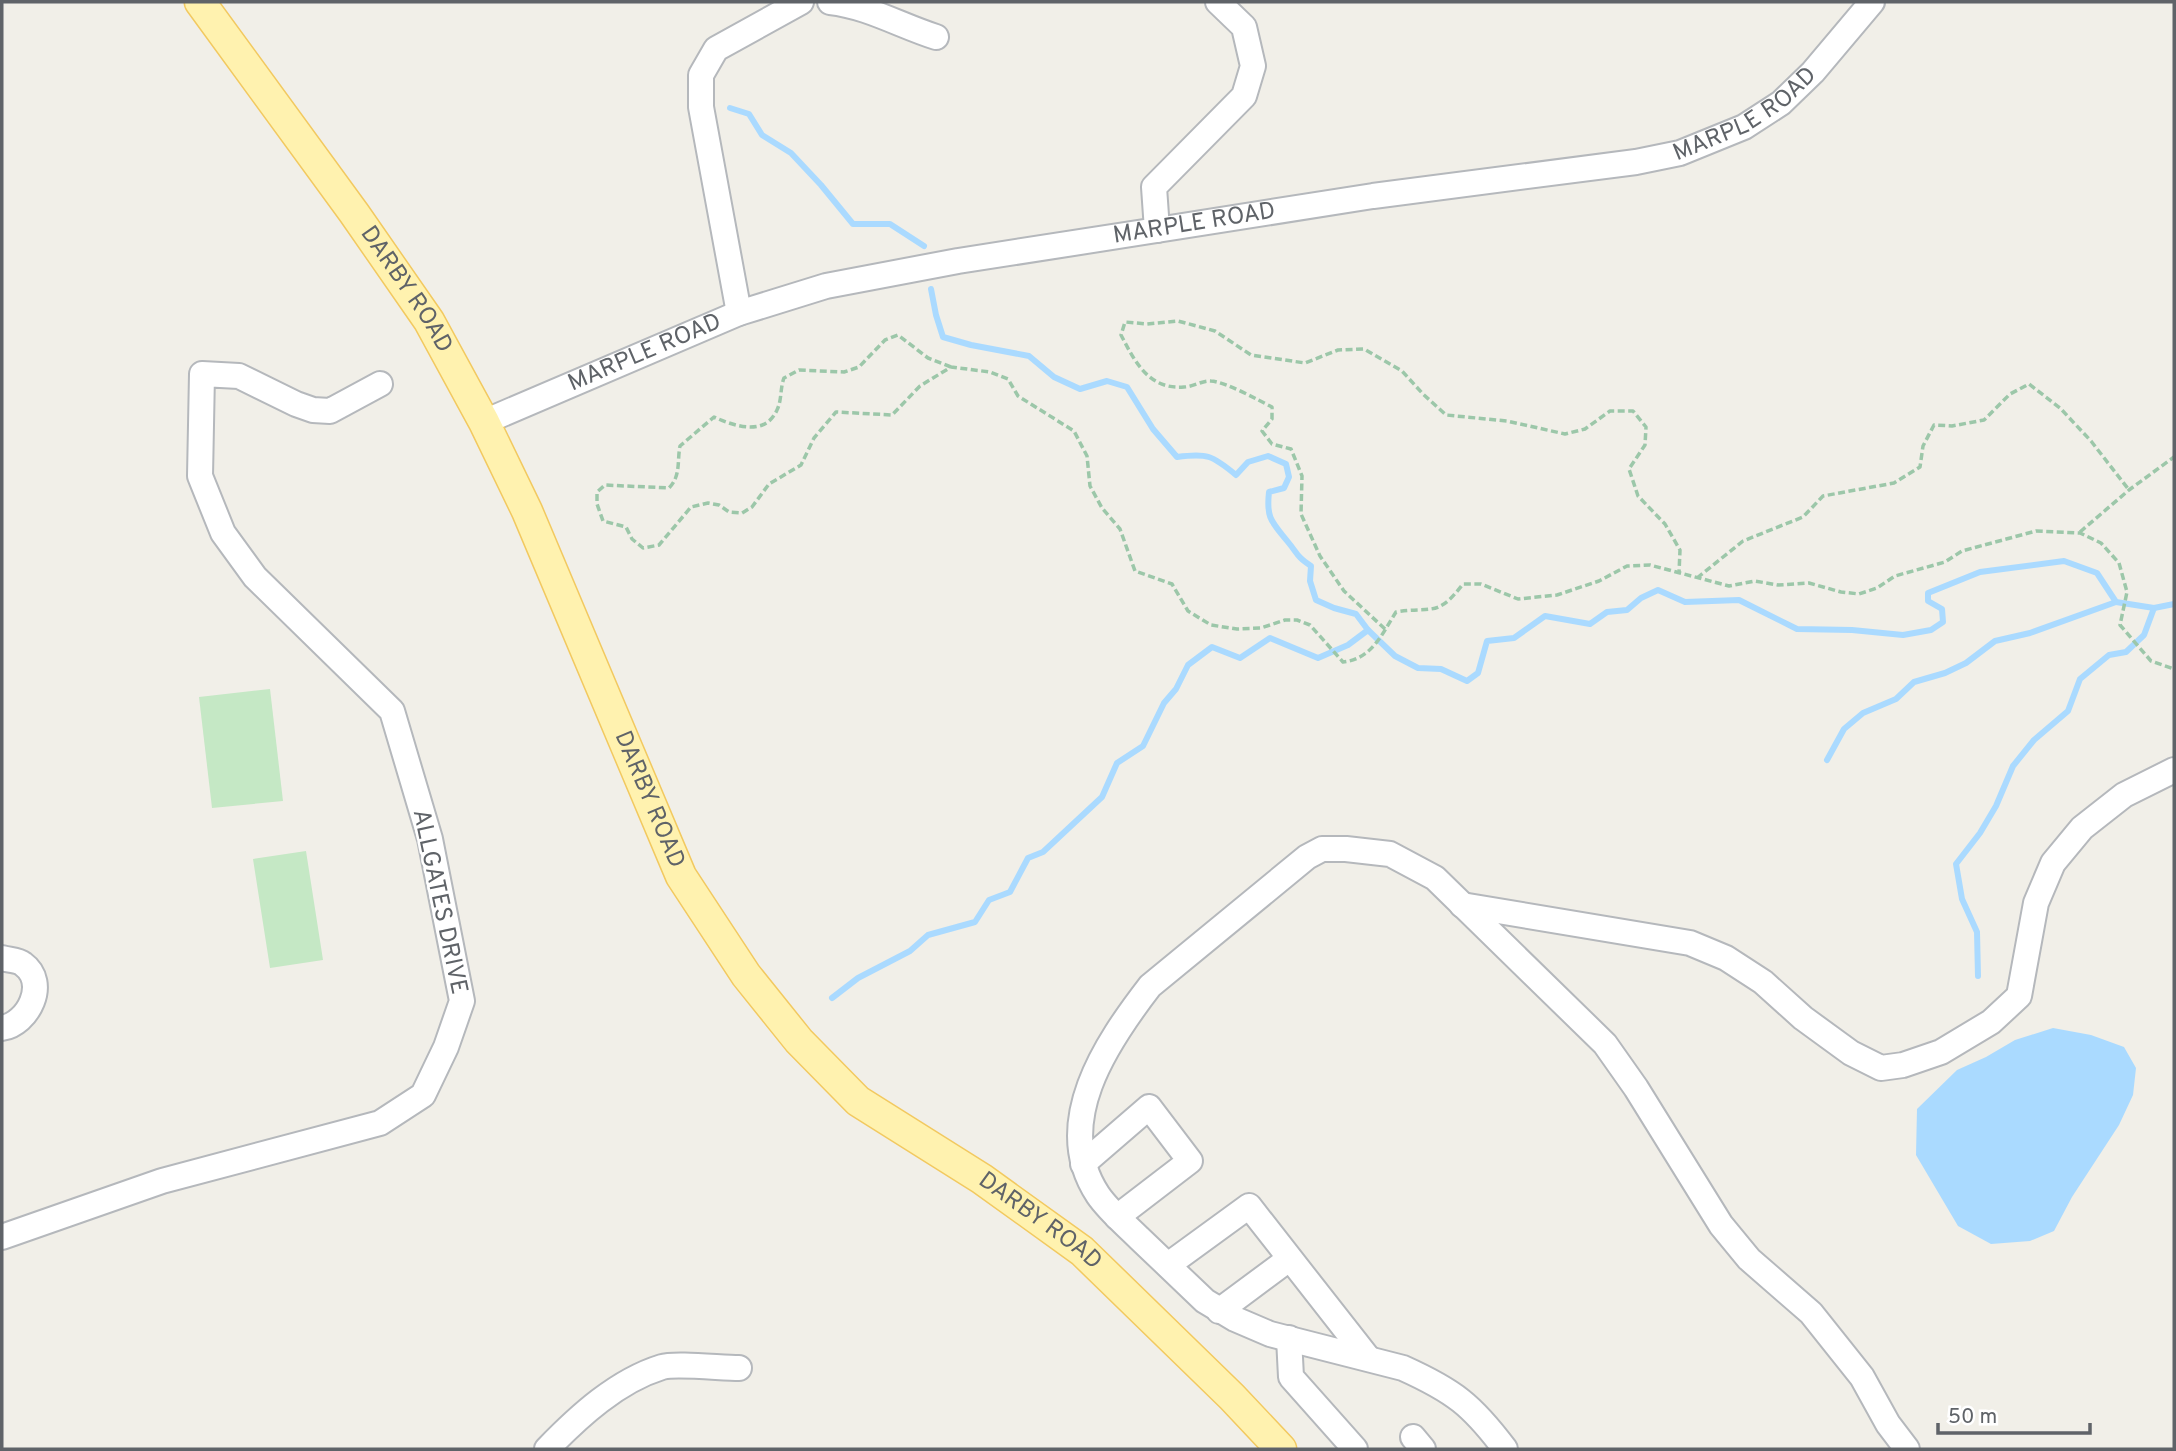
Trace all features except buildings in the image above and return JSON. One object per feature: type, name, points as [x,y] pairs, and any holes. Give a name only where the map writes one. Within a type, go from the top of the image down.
[{"type":"main road","name":"DARBY ROAD","points":[[200,2],[429,321],[484,422],[527,511],[681,876],[746,975],[799,1041],[858,1101],[982,1179],[1082,1251],[1232,1396],[1281,1449]]},
{"type":"street","points":[[738,313],[701,107],[701,75],[716,49],[801,2]]},
{"type":"street","points":[[830,2],[850,4],[936,37]]},
{"type":"street","points":[[1157,230],[1154,187],[1244,96],[1253,66],[1244,27],[1218,2]]},
{"type":"street","name":"MARPLE ROAD","points":[[484,422],[738,313],[826,286],[958,261],[1157,230],[1373,197],[1636,163],[1680,153],[1744,127],[1780,103],[1806,79],[1872,2]]},
{"type":"street","name":"ALLGATES DRIVE","points":[[2,1237],[162,1181],[380,1123],[423,1095],[446,1047],[462,1001],[430,839],[392,711],[255,577],[223,533],[200,476],[202,374],[239,376],[296,404],[313,410],[330,411],[380,384]]},
{"type":"street","points":[[1462,905],[1690,943],[1726,958],[1763,982],[1803,1018],[1851,1053],[1881,1068],[1903,1065],[1941,1052],[1991,1022],[2019,996],[2036,903],[2053,863],[2082,828],[2124,795],[2174,770]]},
{"type":"street","points":[[1505,1449],[1479,1415],[1458,1397],[1404,1368],[1270,1334],[1219,1311],[1117,1217],[1098,1195],[1083,1164],[1079,1133],[1085,1097],[1103,1055],[1150,986],[1307,857],[1322,849],[1390,854],[1435,878],[1605,1044],[1636,1088],[1721,1225],[1749,1259],[1811,1313],[1862,1377],[1888,1424],[1907,1449]]},
{"type":"street","points":[[2,958],[22,963],[32,973],[36,985],[32,1003],[25,1015],[11,1026],[2,1028]]},
{"type":"street","points":[[1083,1164],[1149,1107],[1190,1161],[1117,1217]]},
{"type":"street","points":[[1168,1265],[1249,1206],[1368,1358]]},
{"type":"street","points":[[1219,1311],[1289,1259]]},
{"type":"street","points":[[1289,1338],[1291,1377],[1355,1449]]},
{"type":"street","points":[[547,1449],[613,1391],[664,1366],[739,1368]]},
{"type":"path","points":[[1385,630],[1344,591],[1320,556],[1301,514],[1302,476],[1291,449],[1272,444],[1262,431],[1272,419],[1272,407],[1210,380],[1185,387],[1163,386],[1136,365],[1122,335],[1125,322],[1147,324],[1178,321],[1214,331],[1251,355],[1305,363],[1338,350],[1364,349],[1402,371],[1446,415],[1507,421],[1565,433],[1585,429],[1610,411],[1633,411],[1646,427],[1645,444],[1629,469],[1638,496],[1665,524],[1680,550],[1679,573]]},
{"type":"path","points":[[951,367],[920,386],[892,415],[836,412],[814,438],[800,465],[769,484],[752,507],[742,513],[729,512],[719,505],[708,503],[691,507],[659,545],[643,548],[632,539],[626,527],[603,521],[597,503],[597,492],[605,485],[669,488],[675,482],[678,472],[680,446],[706,422],[714,417],[746,428],[761,426],[776,413],[784,378],[799,370],[844,372],[859,367],[885,340],[898,335],[928,358],[951,367],[990,372],[1008,379],[1018,396],[1074,431],[1087,456],[1090,486],[1102,508],[1120,529],[1135,570],[1172,584],[1188,611],[1211,625],[1237,629],[1261,628],[1285,620],[1297,620],[1310,625],[1343,662],[1369,653],[1396,612],[1415,609],[1433,611],[1450,602],[1463,584],[1481,584],[1518,599],[1557,595],[1599,582],[1627,566],[1650,565],[1729,586],[1755,581],[1778,585],[1809,583],[1859,594],[1877,589],[1895,576],[1945,562],[1962,551],[2036,531],[2080,533],[2101,543],[2119,563],[2127,592],[2120,625],[2151,661],[2174,669]]},
{"type":"path","points":[[1697,578],[1743,541],[1803,517],[1823,496],[1894,483],[1920,467],[1923,446],[1934,425],[1952,426],[1984,421],[2010,394],[2029,384],[2060,408],[2091,441],[2129,490]]},
{"type":"path","points":[[2080,533],[2129,490],[2174,457]]},
{"type":"green space","points":[[270,689],[283,801],[212,808],[199,697]]},
{"type":"green space","points":[[306,851],[323,960],[270,968],[253,859]]},
{"type":"water","points":[[2053,1028],[2091,1035],[2124,1047],[2136,1068],[2133,1095],[2119,1125],[2072,1197],[2054,1231],[2030,1241],[1991,1244],[1958,1226],[1916,1155],[1917,1109],[1957,1070],[2015,1040]]},
{"type":"waterway","points":[[730,108],[749,114],[762,135],[791,153],[853,224],[890,224],[924,246]]},
{"type":"waterway","points":[[931,289],[943,337],[1029,356],[1054,377],[1080,389],[1107,381],[1127,387],[1153,429],[1177,457],[1209,457],[1236,475],[1248,462],[1268,456],[1286,464],[1289,477],[1284,488],[1269,492],[1268,508],[1271,520],[1302,560],[1311,566],[1310,581],[1316,600],[1356,614],[1368,630]]},
{"type":"waterway","points":[[832,998],[858,978],[910,951],[928,935],[975,922],[989,900],[1010,892],[1028,858],[1043,852],[1102,797],[1117,763],[1143,746],[1164,703],[1176,689],[1188,665],[1212,647],[1240,658],[1270,638],[1318,658],[1348,645],[1368,630],[1395,656],[1418,668],[1441,669],[1467,681],[1478,673],[1487,641],[1514,638],[1545,616],[1590,624],[1607,612],[1627,610],[1641,598],[1658,590],[1685,602],[1739,600],[1797,629],[1852,630],[1903,635],[1931,630],[1943,622],[1942,609],[1928,601],[1928,593],[1980,572],[2064,561],[2097,573],[2116,602],[2154,608],[2174,604]]},
{"type":"waterway","points":[[1827,760],[1844,729],[1863,713],[1896,699],[1914,682],[1945,673],[1966,663],[1995,641],[2030,633],[2116,602]]},
{"type":"waterway","points":[[1978,976],[1977,932],[1962,899],[1956,864],[1980,833],[1996,806],[2013,766],[2034,740],[2068,711],[2080,679],[2109,655],[2126,652],[2144,635],[2154,608]]}]
